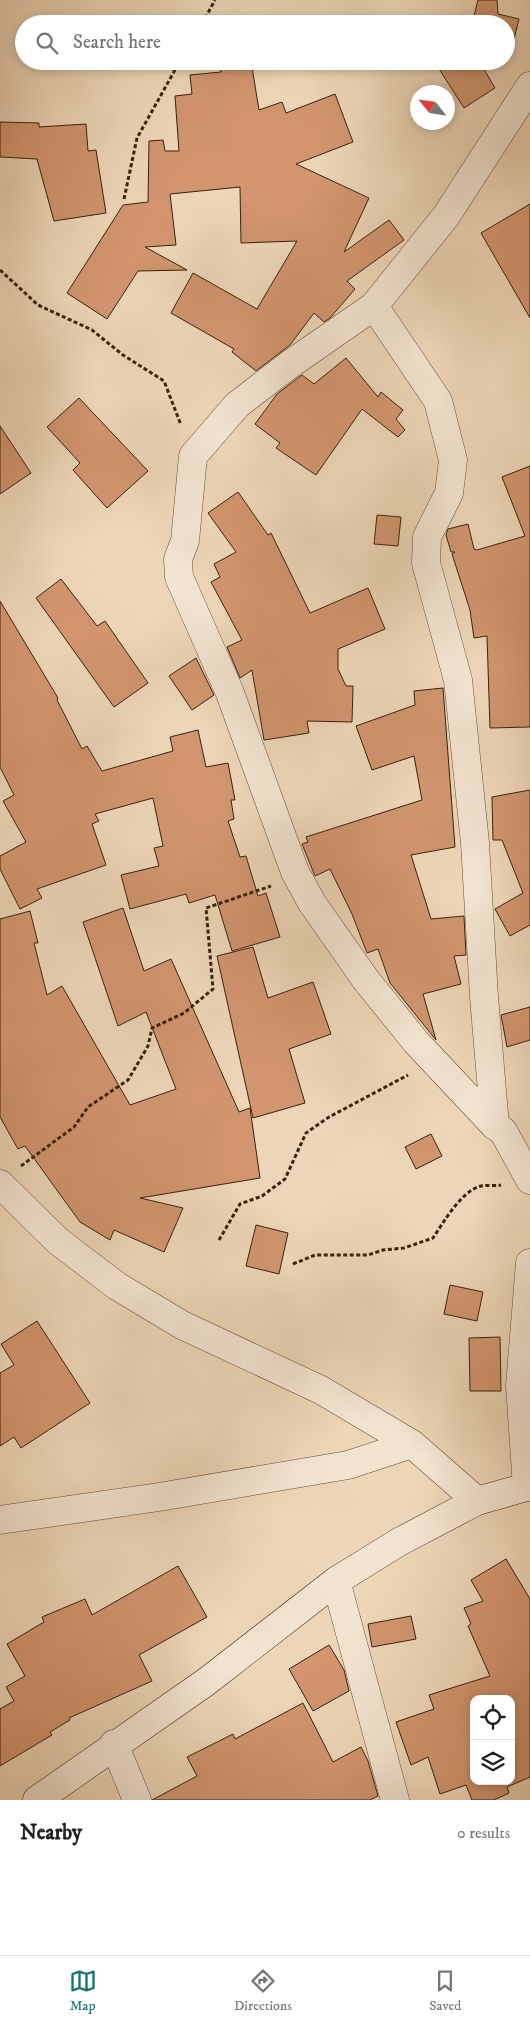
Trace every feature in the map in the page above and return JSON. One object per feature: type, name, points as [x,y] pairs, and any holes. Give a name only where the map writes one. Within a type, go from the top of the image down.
[{"type":"street","points":[[530,86],[446,216],[374,306],[289,365],[237,406],[193,456],[185,541],[178,559],[179,576],[230,693],[295,872],[312,903],[366,980],[416,1042],[495,1126],[503,1131],[530,1178]]},
{"type":"street","points":[[374,306],[438,400],[454,460],[449,492],[427,537],[426,563],[458,680],[475,843],[484,997],[495,1126]]},
{"type":"street","points":[[7,1177],[58,1242],[117,1286],[182,1325],[321,1390],[412,1444],[477,1501]]},
{"type":"street","points":[[37,1800],[114,1744],[206,1682],[336,1581],[399,1542],[477,1501],[528,1487],[520,1386],[530,1263]]},
{"type":"street","points":[[0,1520],[159,1497],[348,1465],[412,1444]]},
{"type":"street","points":[[336,1581],[395,1800]]},
{"type":"street","points":[[114,1744],[137,1800]]},
{"type":"path","points":[[207,15],[215,0]]},
{"type":"path","points":[[124,199],[137,138],[175,70]]},
{"type":"path","points":[[0,270],[38,305],[92,330],[123,355],[164,381],[193,456]]},
{"type":"path","points":[[7,1177],[74,1128],[88,1107],[128,1080],[148,1046],[152,1028],[184,1012],[212,989],[206,908],[267,888],[295,872]]},
{"type":"path","points":[[219,1240],[240,1204],[262,1196],[285,1179],[306,1134],[329,1117],[410,1073]]},
{"type":"path","points":[[293,1264],[315,1255],[368,1255],[383,1250],[404,1248],[433,1238],[466,1194],[480,1186],[499,1185],[530,1178]]},
{"type":"building","points":[[478,0],[497,0],[498,14],[502,15],[474,15]]},
{"type":"building","points":[[515,18],[519,19],[515,35]]},
{"type":"building","points":[[221,70],[252,70],[259,110],[282,102],[286,113],[335,94],[353,142],[296,164],[369,198],[344,252],[389,220],[404,240],[347,281],[355,289],[330,318],[324,322],[314,313],[290,345],[256,371],[232,352],[234,349],[171,313],[193,273],[257,309],[297,241],[241,243],[240,187],[170,194],[176,245],[145,247],[187,270],[138,271],[107,319],[67,293],[123,205],[148,202],[149,141],[163,140],[165,151],[179,151],[175,96],[192,94],[190,75],[221,72]]},
{"type":"building","points":[[440,70],[484,70],[495,88],[464,108],[455,94],[455,85],[449,85]]},
{"type":"building","points":[[0,122],[39,123],[39,127],[86,124],[88,151],[96,150],[106,213],[54,221],[37,159],[0,157]]},
{"type":"building","points":[[530,204],[530,318],[481,233]]},
{"type":"building","points":[[346,358],[378,397],[381,392],[403,410],[396,419],[405,430],[398,437],[362,409],[316,475],[276,448],[280,443],[255,424],[277,394],[302,375],[314,384]]},
{"type":"building","points":[[79,398],[148,471],[107,508],[73,470],[80,463],[47,427]]},
{"type":"building","points":[[0,426],[31,473],[0,494]]},
{"type":"building","points":[[530,466],[530,727],[490,728],[487,636],[474,638],[470,610],[452,554],[455,552],[451,552],[446,535],[448,529],[468,524],[474,549],[477,550],[525,536],[502,477]]},
{"type":"building","points":[[238,492],[268,535],[271,533],[310,613],[368,588],[385,629],[338,649],[338,669],[346,686],[353,686],[352,722],[307,721],[309,733],[264,740],[252,670],[240,678],[227,647],[242,640],[211,582],[220,577],[214,564],[236,552],[208,513]]},
{"type":"building","points":[[377,515],[401,517],[398,546],[374,544]]},
{"type":"building","points":[[61,579],[97,626],[105,621],[148,683],[114,707],[36,598]]},
{"type":"building","points":[[0,601],[58,698],[57,700],[82,749],[87,746],[102,771],[173,751],[170,737],[198,730],[206,767],[228,763],[235,800],[231,800],[234,819],[228,821],[240,857],[246,856],[258,896],[266,893],[280,937],[232,951],[215,895],[189,903],[186,894],[130,909],[121,875],[159,866],[154,848],[163,846],[153,798],[95,814],[99,821],[92,824],[106,865],[37,889],[42,898],[20,909],[0,869],[0,856],[26,842],[3,801],[14,795],[0,767]]},
{"type":"building","points":[[196,658],[214,695],[192,710],[169,676]]},
{"type":"building","points":[[443,688],[455,847],[411,855],[431,919],[464,916],[466,955],[454,956],[461,984],[423,994],[436,1040],[390,983],[378,949],[367,953],[352,914],[330,869],[315,876],[302,844],[308,842],[306,837],[422,800],[414,756],[372,770],[356,726],[415,705],[414,691]]},
{"type":"building","points":[[530,790],[530,925],[510,936],[495,909],[523,893],[502,840],[493,840],[492,797]]},
{"type":"building","points":[[123,908],[144,971],[171,959],[239,1112],[250,1108],[260,1178],[140,1198],[183,1208],[164,1252],[114,1230],[110,1240],[80,1222],[25,1146],[18,1149],[0,1117],[0,919],[30,911],[38,943],[34,943],[47,995],[62,986],[130,1105],[176,1089],[146,1012],[118,1026],[83,922]]},
{"type":"building","points":[[253,947],[268,998],[313,982],[331,1034],[289,1049],[305,1103],[253,1118],[217,956]]},
{"type":"building","points":[[530,1007],[530,1040],[507,1047],[501,1015]]},
{"type":"building","points":[[431,1134],[442,1156],[416,1169],[405,1147]]},
{"type":"building","points":[[256,1225],[288,1233],[279,1274],[246,1266]]},
{"type":"building","points":[[450,1285],[483,1292],[477,1321],[444,1314]]},
{"type":"building","points":[[37,1321],[90,1403],[21,1448],[14,1437],[0,1446],[0,1373],[14,1365],[1,1344]]},
{"type":"building","points":[[500,1337],[501,1391],[470,1391],[469,1338]]},
{"type":"building","points":[[506,1559],[530,1599],[530,1777],[515,1784],[515,1695],[470,1695],[470,1785],[512,1785],[507,1787],[509,1793],[494,1800],[472,1800],[466,1785],[440,1794],[428,1757],[411,1765],[396,1722],[434,1709],[429,1695],[490,1676],[468,1626],[471,1624],[464,1608],[483,1601],[471,1580]]},
{"type":"building","points":[[178,1566],[207,1617],[139,1655],[152,1681],[69,1718],[70,1720],[50,1732],[52,1735],[0,1766],[0,1709],[14,1701],[6,1687],[25,1676],[7,1644],[44,1622],[42,1617],[85,1599],[92,1615]]},
{"type":"building","points":[[411,1616],[416,1639],[372,1647],[368,1624]]},
{"type":"building","points":[[329,1645],[344,1670],[349,1691],[313,1711],[289,1669]]},
{"type":"building","points":[[303,1703],[333,1762],[361,1747],[368,1761],[378,1796],[370,1800],[152,1800],[197,1776],[187,1757],[233,1734],[235,1739]]}]
